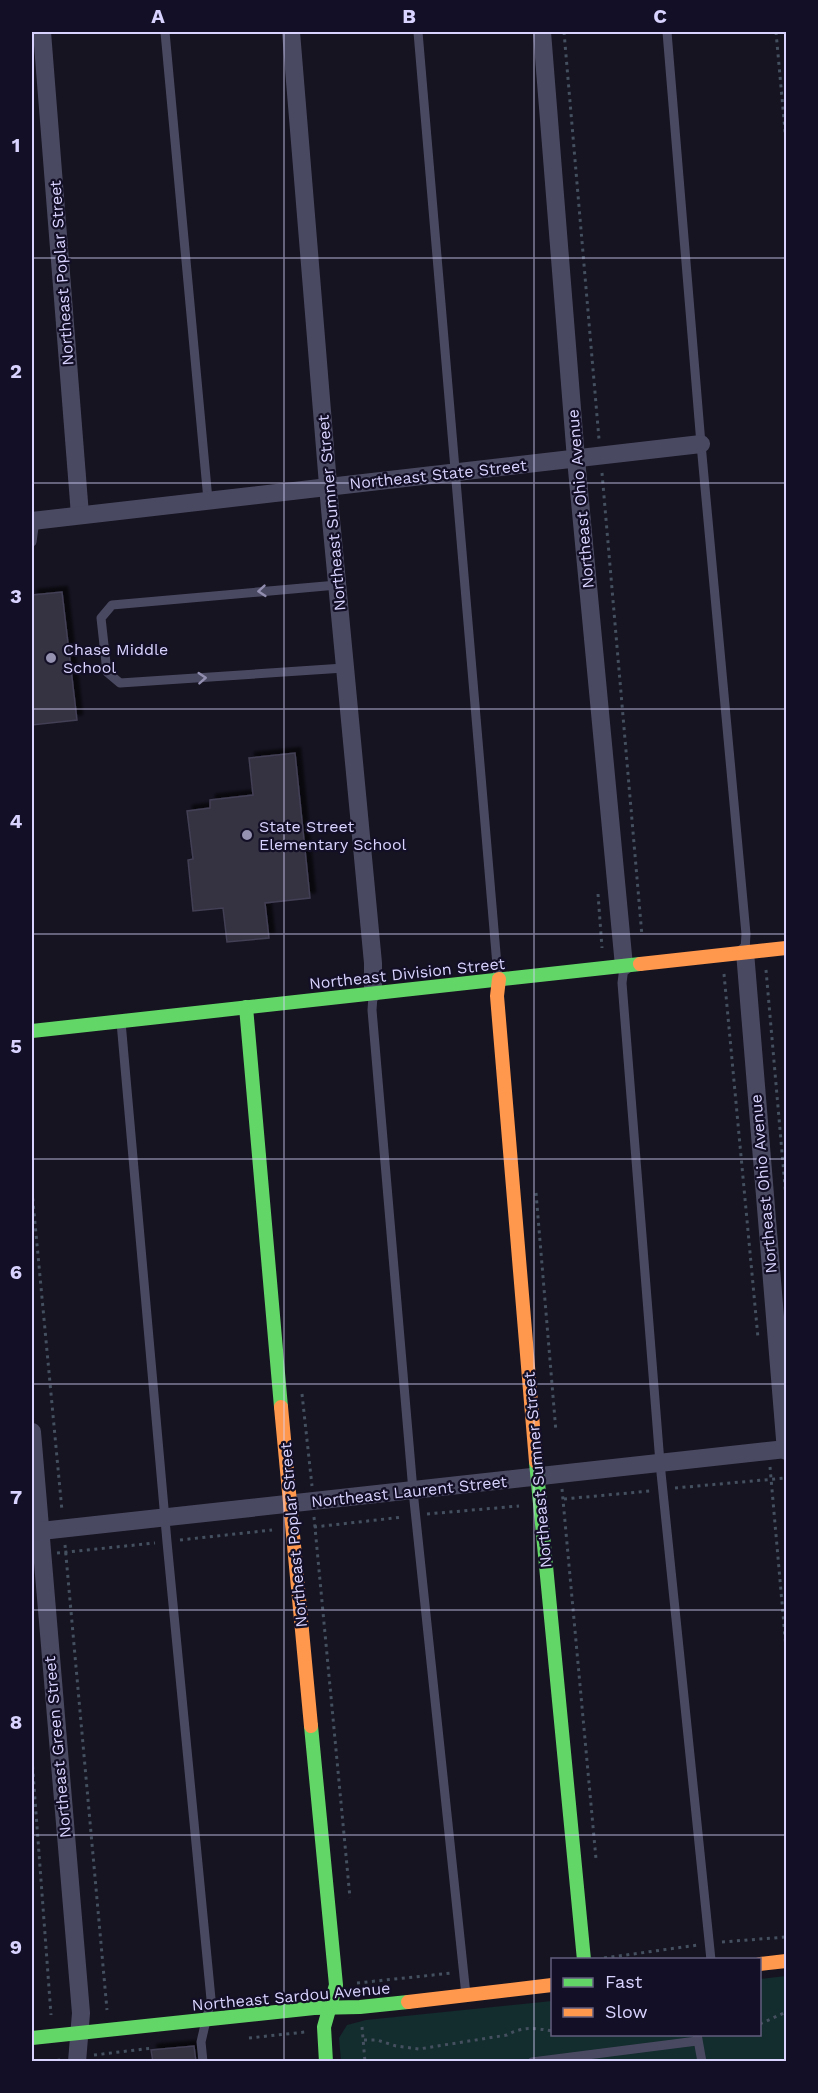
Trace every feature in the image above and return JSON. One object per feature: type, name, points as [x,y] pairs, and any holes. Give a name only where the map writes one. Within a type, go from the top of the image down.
[{"type":"street","name":"Northeast Poplar Street","points":[[42,32],[80,515]]},
{"type":"street","name":"Northeast Sumner Street","points":[[291,32],[328,487],[328,585],[344,668],[373,963],[373,993]]},
{"type":"street","name":"Northeast Ohio Avenue","points":[[542,32],[576,459],[624,966]]},
{"type":"street","name":"Northeast State Street","points":[[33,520],[701,444]]},
{"type":"street","name":"Northeast Division Street","points":[[32,1031],[786,948]]},
{"type":"street","name":"Northeast Ohio Avenue","points":[[745,952],[782,1450]]},
{"type":"street","name":"Northeast Sumner Street","points":[[499,979],[497,996],[538,1477],[571,1840],[585,1958]]},
{"type":"street","name":"Northeast Poplar Street","points":[[246,1007],[289,1504],[336,1985],[324,2027],[326,2061]]},
{"type":"street","name":"Northeast Green Street","points":[[32,1432],[35,1531],[81,2013],[77,2061]]},
{"type":"street","name":"Northeast Laurent Street","points":[[35,1531],[782,1450]]},
{"type":"street","points":[[761,1964],[786,1961]]},
{"type":"street","name":"Northeast Sardou Avenue","points":[[32,2038],[330,2007],[360,2007],[551,1985]]},
{"type":"lane","points":[[165,32],[208,500]]},
{"type":"lane","points":[[418,32],[499,979]]},
{"type":"lane","points":[[667,32],[701,444],[746,934],[745,952]]},
{"type":"lane","points":[[32,542],[33,520]]},
{"type":"lane","points":[[328,585],[112,605],[101,618],[107,672],[120,683],[344,668]]},
{"type":"lane","points":[[624,966],[622,983],[660,1463],[711,1958]]},
{"type":"lane","points":[[373,993],[372,1010],[412,1491],[466,1995]]},
{"type":"lane","points":[[121,1021],[211,1999],[201,2042],[203,2061]]},
{"type":"lane","points":[[532,2061],[697,2038],[702,2061]]},
{"type":"path","points":[[564,32],[642,936]]},
{"type":"path","points":[[776,32],[786,142]]},
{"type":"path","points":[[765,967],[786,1198]]},
{"type":"path","points":[[724,972],[758,1340]]},
{"type":"path","points":[[32,1191],[107,2010]]},
{"type":"path","points":[[782,1450],[770,1479],[786,1648]]},
{"type":"path","points":[[313,1502],[351,1900]]},
{"type":"path","points":[[32,1759],[55,2061]]},
{"type":"path","points":[[360,2007],[365,2061]]},
{"type":"path","points":[[761,2023],[786,2012]]},
{"type":"path","points":[[364,2040],[377,2040],[396,2046],[420,2049],[507,2035],[517,2029],[529,2027],[551,2031]]},
{"type":"path","points":[[97,2055],[98,2061]]},
{"type":"green space","points":[[786,1976],[786,2061],[341,2061],[339,2038],[347,2025],[366,2020],[551,2001],[551,2036],[761,2036],[761,1979]]},
{"type":"building","name":"Chase Middle School","points":[[62,592],[77,720],[32,725],[32,595]]},
{"type":"building","name":"State Street Elementary School","points":[[295,753],[310,898],[265,903],[269,938],[227,942],[223,908],[193,911],[188,860],[193,859],[187,811],[210,808],[210,800],[253,795],[249,758]]},
{"type":"building","points":[[194,2046],[196,2062],[153,2062],[151,2050]]},
{"type":"traffic: fast","points":[[32,1031],[640,964]]},
{"type":"traffic: fast","points":[[246,1007],[281,1407]]},
{"type":"traffic: fast","points":[[536,1462],[584,1958]]},
{"type":"traffic: fast","points":[[311,1726],[336,1985],[324,2027],[326,2062]]},
{"type":"traffic: fast","points":[[32,2038],[314,2008],[360,2007],[408,2002]]},
{"type":"traffic: slow","points":[[640,964],[786,948]]},
{"type":"traffic: slow","points":[[499,979],[497,996],[536,1462]]},
{"type":"traffic: slow","points":[[281,1407],[311,1726]]},
{"type":"traffic: slow","points":[[761,1964],[786,1961]]},
{"type":"traffic: slow","points":[[408,2002],[551,1985]]},
{"type":"place","name":"Chase Middle School","points":[[51,658]]},
{"type":"place","name":"State Street Elementary School","points":[[247,835]]}]
